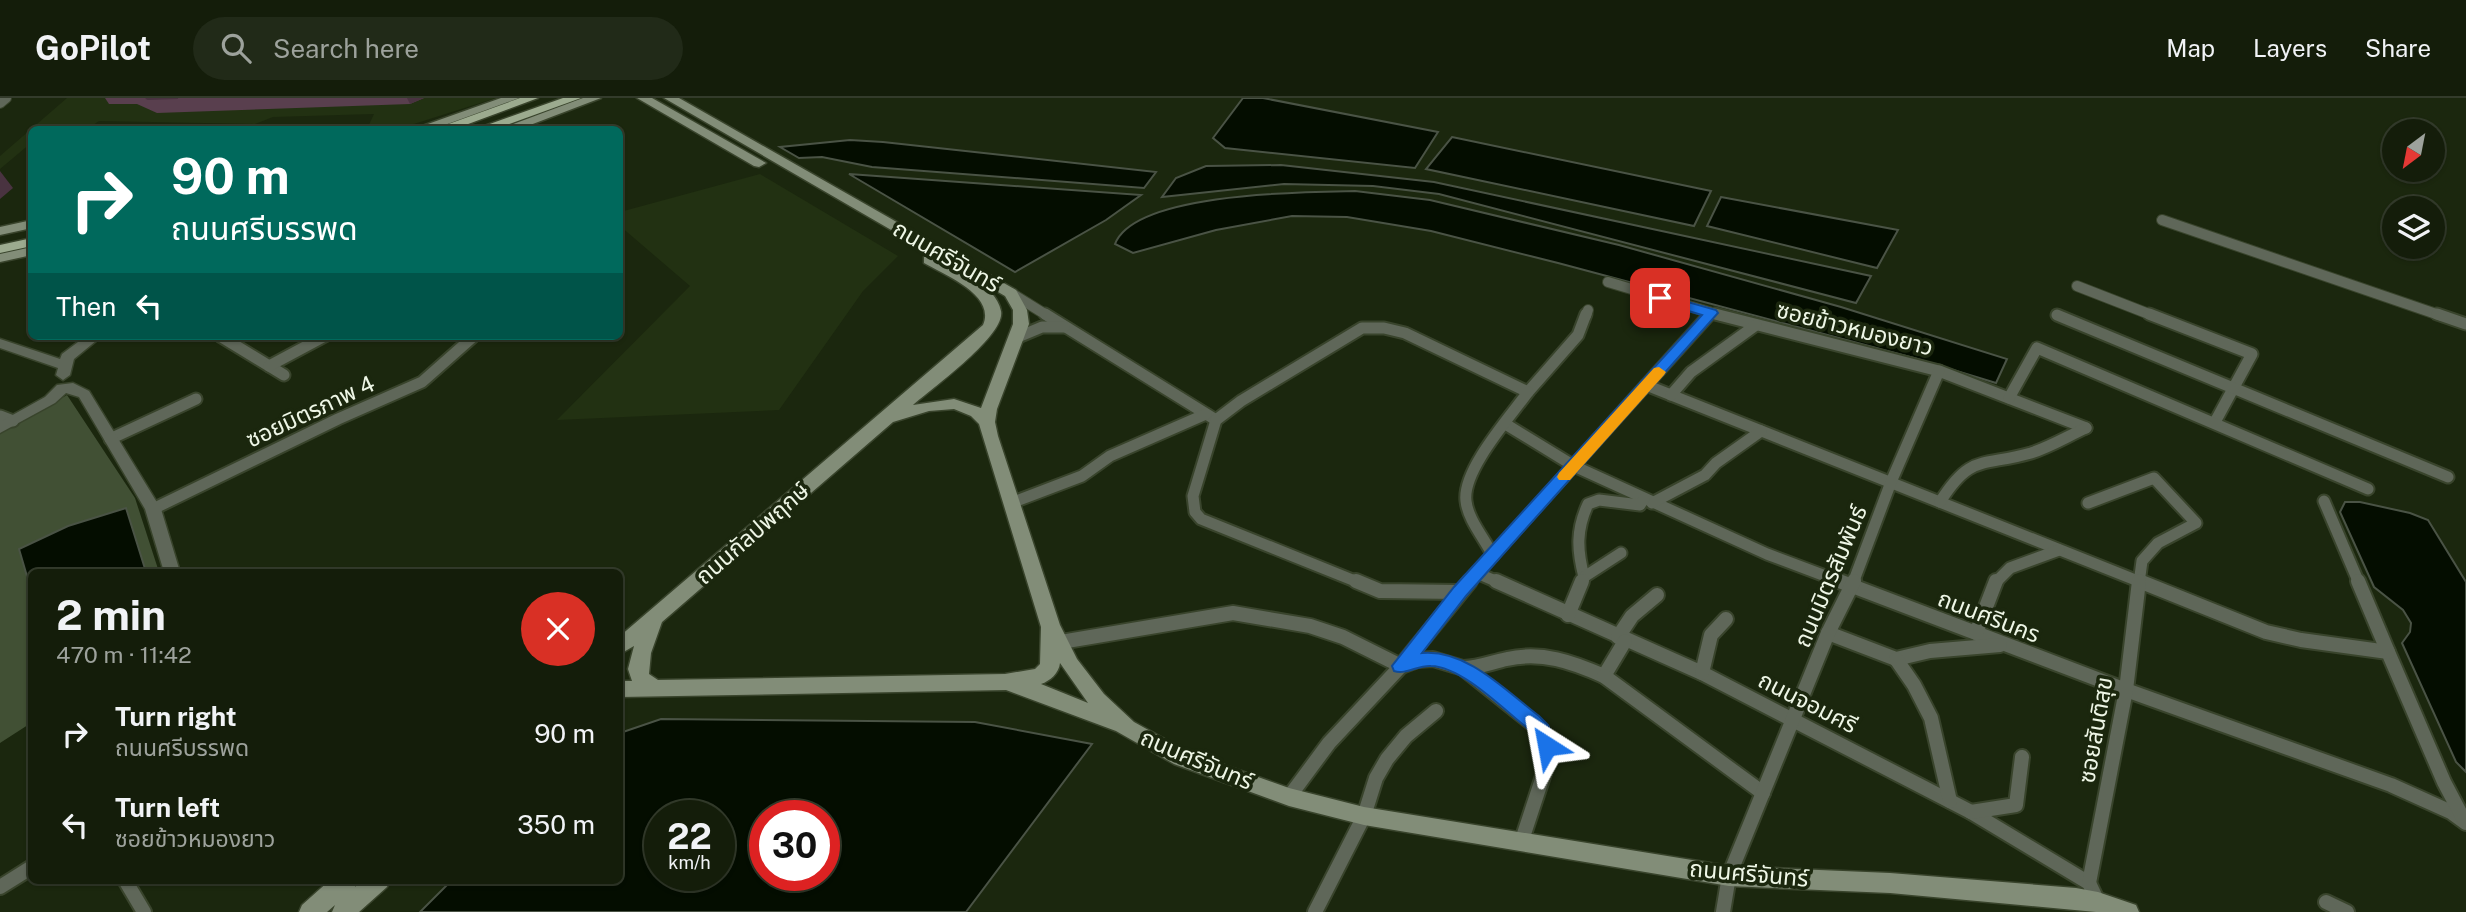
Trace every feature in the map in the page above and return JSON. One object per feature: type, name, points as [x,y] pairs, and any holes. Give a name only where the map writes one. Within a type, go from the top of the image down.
[{"type":"main road","points":[[430,126],[513,98]]},
{"type":"main road","points":[[450,126],[532,98]]},
{"type":"main road","points":[[489,126],[575,98]]},
{"type":"main road","points":[[517,126],[596,98]]},
{"type":"main road","name":"ถนนศรีจันทร์","points":[[670,98],[1011,293],[1020,310],[1021,324],[989,409],[987,422],[1011,503],[1056,633],[1070,664],[1086,687],[1127,728],[1181,758],[1289,797],[1364,816],[1729,876],[2094,892],[2128,912]]},
{"type":"main road","name":"ถนนศรีจันทร์","points":[[644,99],[952,273],[973,286],[988,301]]},
{"type":"main road","points":[[438,126],[467,114]]},
{"type":"main road","points":[[0,231],[28,225]]},
{"type":"main road","points":[[0,240],[28,234]]},
{"type":"main road","points":[[0,249],[28,243]]},
{"type":"main road","points":[[0,258],[28,252]]},
{"type":"main road","name":"ถนนกัลปพฤกษ์","points":[[623,644],[984,335],[994,321],[988,301]]},
{"type":"main road","name":"ถนนกัลปพฤกษ์","points":[[885,419],[949,402],[979,412],[987,422]]},
{"type":"main road","points":[[654,617],[638,669],[641,680],[654,688]]},
{"type":"main road","points":[[623,689],[1006,682],[1041,676],[1050,667],[1056,633]]},
{"type":"main road","points":[[1006,682],[1033,689],[1127,728]]},
{"type":"main road","points":[[623,696],[654,688]]},
{"type":"main road","points":[[310,912],[336,896],[368,884]]},
{"type":"street","points":[[0,102],[6,98]]},
{"type":"street","points":[[2162,220],[2466,324]]},
{"type":"street","name":"ซอยข้าวหมองยาว","points":[[1608,282],[1711,313],[1939,371],[2086,428],[2035,451],[1977,461],[1950,484],[1940,502]]},
{"type":"street","points":[[2077,286],[2252,354],[2215,422]]},
{"type":"street","points":[[1011,293],[1211,417]]},
{"type":"street","points":[[1493,556],[1466,503],[1465,492],[1479,460],[1507,425],[1528,392],[1578,335],[1588,310]]},
{"type":"street","points":[[1289,797],[1329,743],[1401,666],[1460,592],[1711,313]]},
{"type":"street","points":[[2057,315],[2448,477]]},
{"type":"street","points":[[1671,395],[1691,372],[1756,325]]},
{"type":"street","points":[[1018,337],[1042,327],[1068,327]]},
{"type":"street","points":[[1011,503],[1082,476],[1123,450],[1211,417],[1362,328],[1388,328],[1405,333],[1528,392]]},
{"type":"street","points":[[4,422],[51,400],[62,388],[67,357],[90,340]]},
{"type":"street","points":[[227,340],[284,375]]},
{"type":"street","points":[[269,366],[318,340]]},
{"type":"street","name":"ซอยมิตรภาพ 4","points":[[153,509],[338,419],[422,382],[469,340]]},
{"type":"street","points":[[0,343],[64,365]]},
{"type":"street","points":[[2009,398],[2037,348],[2368,489]]},
{"type":"street","name":"ถนนมิตรสัมพันธ์","points":[[1723,912],[1729,876],[1828,633],[1852,587],[1891,482],[1939,371]]},
{"type":"street","points":[[1646,385],[2140,583],[2278,635],[2388,652]]},
{"type":"street","points":[[62,388],[73,388],[84,394],[153,509],[171,569]]},
{"type":"street","points":[[110,439],[196,399]]},
{"type":"street","points":[[1211,417],[1193,496],[1193,505],[1201,519],[1380,591],[1460,592]]},
{"type":"street","name":"ถนนศรีนคร","points":[[1507,425],[1574,466],[1767,554],[2126,690],[2391,785],[2451,812],[2466,823]]},
{"type":"street","points":[[1584,576],[1576,549],[1577,525],[1588,504],[1599,500],[1640,505],[1705,475],[1716,463],[1761,431]]},
{"type":"street","points":[[2088,503],[2154,478],[2196,523],[2158,543],[2147,553],[2142,561],[2140,583]]},
{"type":"street","points":[[2324,501],[2445,782],[2466,823]]},
{"type":"street","points":[[1976,634],[1988,592],[1997,578],[2012,564],[2059,550]]},
{"type":"street","points":[[1568,615],[1584,576],[1620,553]]},
{"type":"street","name":"ถนนจอมศรี","points":[[1477,573],[1702,673],[1792,719],[1971,812],[2094,892]]},
{"type":"street","name":"ซอยสันติสุข","points":[[2094,892],[2140,583]]},
{"type":"street","points":[[1604,676],[1632,615],[1657,595]]},
{"type":"street","points":[[1056,633],[1234,613],[1310,626],[1343,637],[1401,666],[1417,660],[1433,659],[1463,668],[1479,669],[1509,658],[1545,654],[1573,661],[1604,676],[1763,793]]},
{"type":"street","points":[[1702,673],[1711,635],[1726,619]]},
{"type":"street","points":[[1828,633],[1896,659],[1930,651],[2006,645]]},
{"type":"street","points":[[1896,659],[1914,685],[1931,718],[1950,801]]},
{"type":"street","points":[[1463,668],[1506,700],[1542,731],[1545,738],[1549,758],[1521,843]]},
{"type":"street","points":[[1315,912],[1364,816],[1376,778],[1387,759],[1406,736],[1436,711]]},
{"type":"street","points":[[1971,812],[2016,805],[2022,757]]},
{"type":"street","points":[[0,887],[28,870]]},
{"type":"street","points":[[127,884],[142,912]]},
{"type":"street","points":[[2326,902],[2347,912]]},
{"type":"shaded area","points":[[67,98],[496,98],[407,126],[368,126],[374,114],[273,117],[255,124],[99,121],[92,126],[35,126]]},
{"type":"shaded area","points":[[1243,98],[1263,98],[1438,132],[1415,168],[1225,148],[1213,138]]},
{"type":"shaded area","points":[[28,132],[28,146],[0,169],[0,156]]},
{"type":"shaded area","points":[[1452,137],[1711,191],[1694,226],[1426,169]]},
{"type":"shaded area","points":[[850,140],[1156,172],[1144,188],[872,167],[822,157],[799,158],[780,147]]},
{"type":"shaded area","points":[[1281,165],[1434,182],[1871,276],[1856,303],[1439,194],[1373,186],[1284,184],[1162,197],[1176,178],[1206,166]]},
{"type":"shaded area","points":[[760,174],[898,256],[863,291],[779,410],[557,420],[690,286],[623,229],[623,211]]},
{"type":"shaded area","points":[[849,174],[1141,195],[1106,220],[1015,272]]},
{"type":"shaded area","points":[[1355,191],[1430,200],[1619,245],[1841,307],[2007,359],[1996,383],[1914,358],[1558,263],[1431,231],[1347,217],[1292,216],[1216,230],[1133,253],[1115,244],[1129,227],[1154,214],[1187,205],[1263,194]]},
{"type":"shaded area","points":[[1721,197],[1898,230],[1877,268],[1707,226]]},
{"type":"shaded area","points":[[67,395],[135,498],[158,569],[145,569],[126,508],[19,549],[28,580],[28,725],[0,743],[0,433]]},
{"type":"shaded area","points":[[2345,502],[2360,502],[2410,513],[2428,520],[2466,582],[2466,772],[2456,762],[2402,643],[2410,632],[2411,623],[2403,610],[2374,587],[2340,512]]},
{"type":"shaded area","points":[[126,508],[145,569],[28,569],[28,580],[19,549],[68,526]]},
{"type":"shaded area","points":[[661,719],[975,722],[1092,744],[966,912],[420,912],[448,884],[623,884],[623,732]]},
{"type":"slow traffic","points":[[1564,477],[1659,372]]},
{"type":"route","points":[[1547,746],[1542,731],[1463,668],[1433,659],[1417,660],[1401,666],[1460,592],[1711,313],[1660,298]]}]
